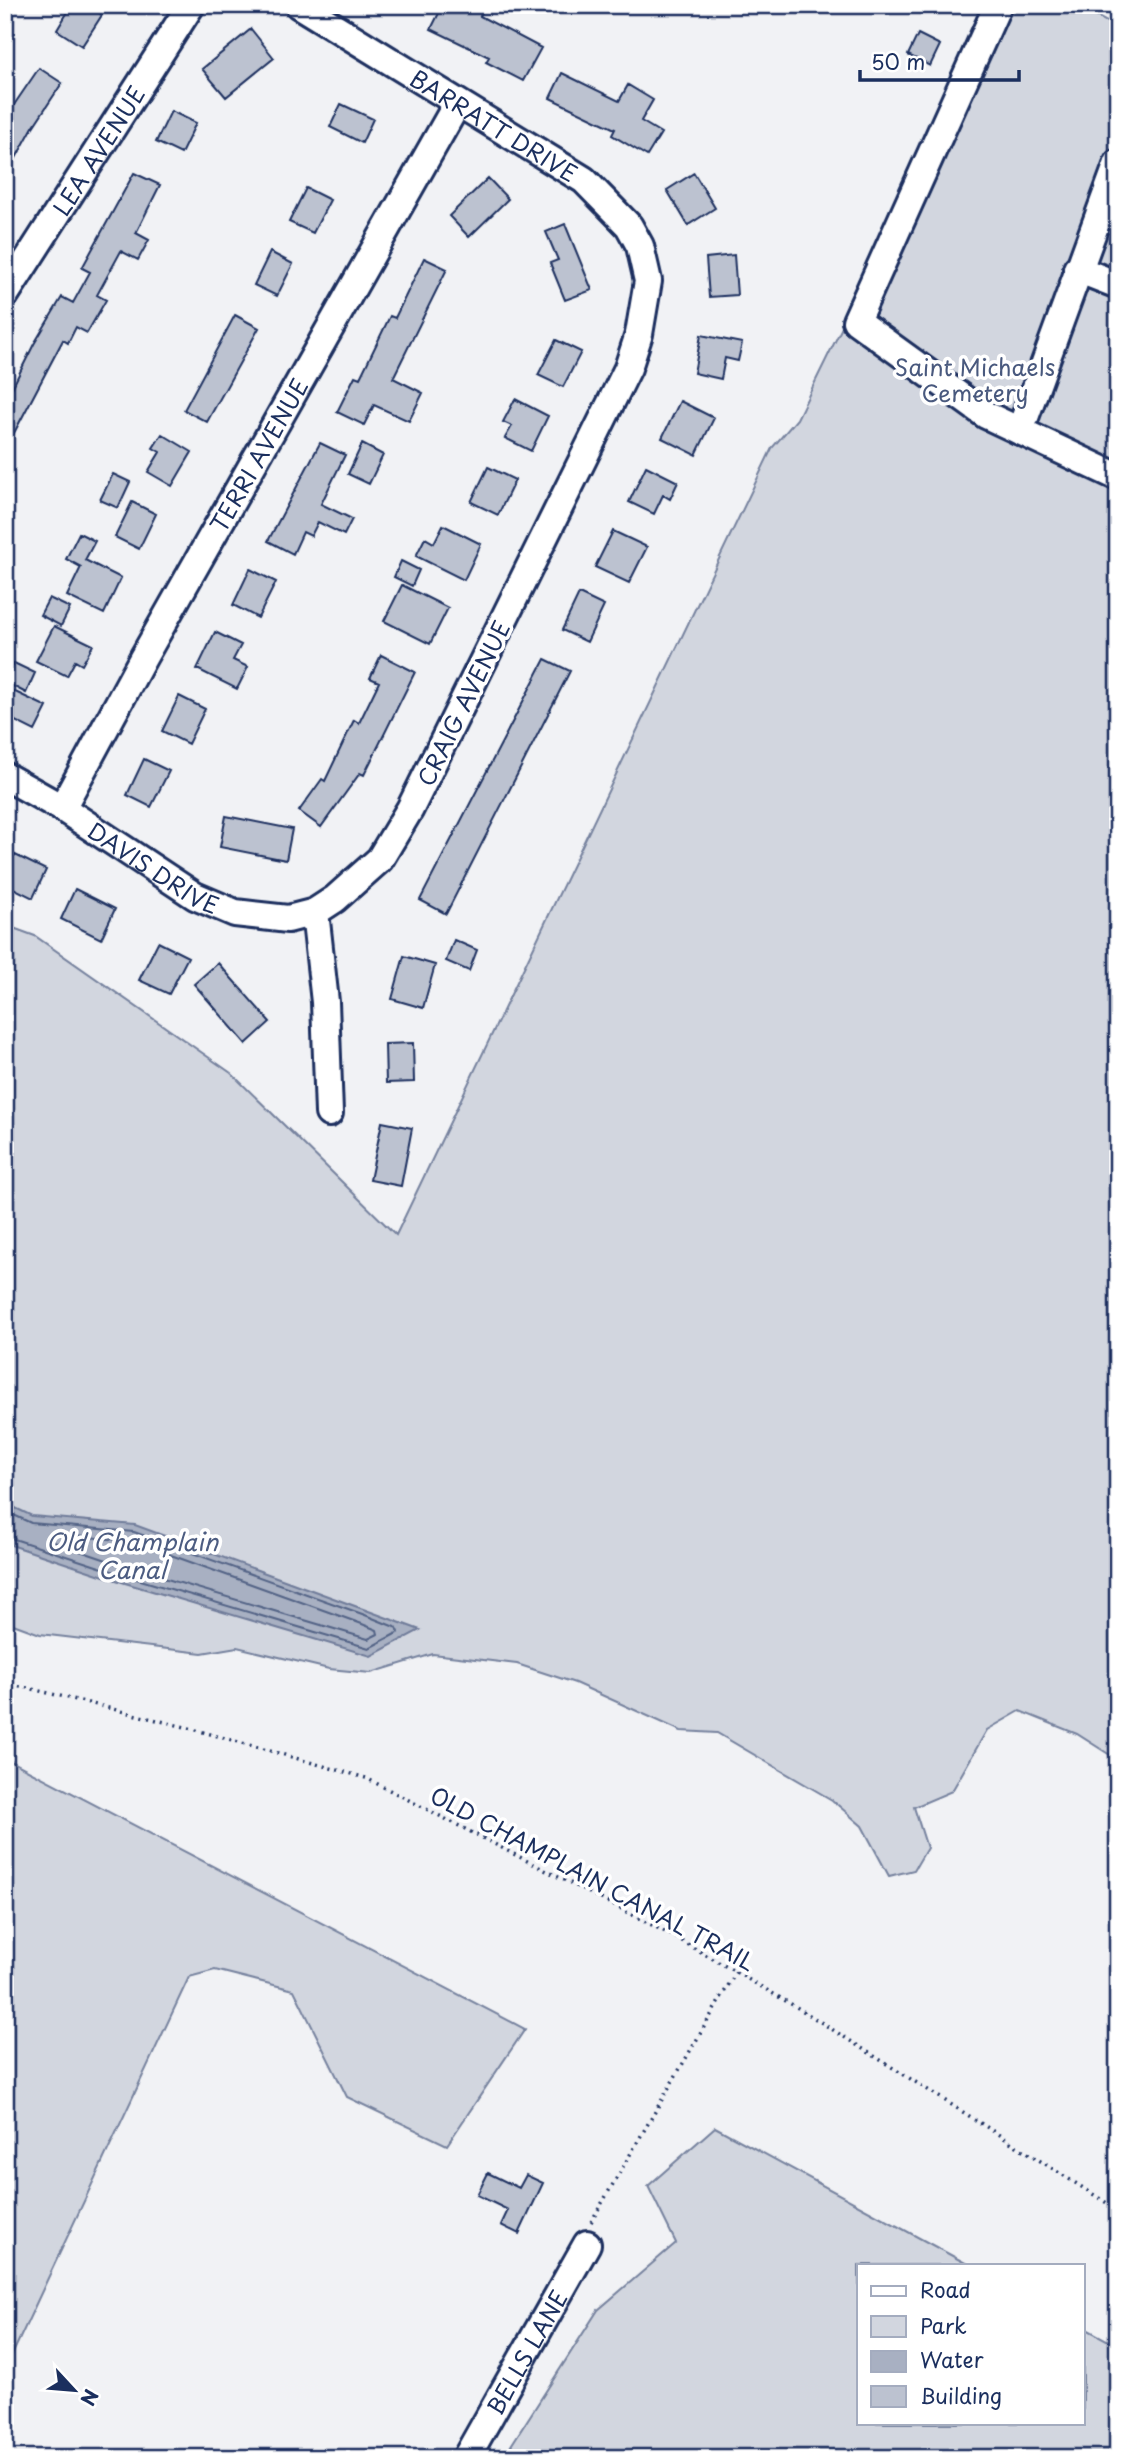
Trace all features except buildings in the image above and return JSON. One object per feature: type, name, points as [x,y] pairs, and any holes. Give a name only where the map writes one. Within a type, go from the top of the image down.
[{"type":"street","name":"LEA AVENUE","points":[[5,295],[191,5]]},
{"type":"street","name":"BARRATT DRIVE","points":[[299,5],[584,180],[629,226],[640,246],[648,281]]},
{"type":"street","points":[[998,5],[856,321],[986,415],[1118,477]]},
{"type":"street","name":"TERRI AVENUE","points":[[62,808],[142,658],[457,104]]},
{"type":"street","points":[[1020,431],[1077,269],[1118,163]]},
{"type":"street","points":[[1077,269],[1118,285]]},
{"type":"street","name":"CRAIG AVENUE","points":[[315,912],[335,899],[380,859],[410,808],[628,368],[639,334],[648,281]]},
{"type":"street","name":"DAVIS DRIVE","points":[[5,776],[62,808],[195,896],[235,913],[288,919],[315,912]]},
{"type":"street","points":[[315,912],[325,1002],[329,1112]]},
{"type":"street","name":"BELLS LANE","points":[[466,2458],[587,2244]]},
{"type":"path","name":"OLD CHAMPLAIN CANAL TRAIL","points":[[5,1685],[28,1688],[189,1728],[366,1778],[677,1938],[803,2011],[1118,2210]]},
{"type":"path","points":[[587,2244],[588,2227],[736,1972]]},
{"type":"green space","name":"Saint Michaels Cemetery","points":[[1000,5],[1076,5],[1118,28],[1118,1760],[1077,1734],[1020,1711],[987,1730],[952,1791],[914,1807],[927,1848],[914,1870],[889,1876],[862,1826],[832,1800],[717,1733],[681,1731],[575,1683],[517,1664],[433,1654],[371,1673],[329,1669],[237,1647],[202,1653],[40,1634],[5,1621],[5,925],[35,936],[231,1073],[396,1235],[772,448],[797,419]]},
{"type":"green space","points":[[5,1758],[525,2029],[447,2145],[347,2097],[294,1990],[215,1970],[189,1977],[5,2370]]},
{"type":"green space","points":[[715,2127],[967,2264],[857,2264],[857,2424],[1084,2424],[1084,2328],[1118,2346],[1118,2458],[503,2458],[598,2310],[676,2243],[648,2186]]},
{"type":"water","name":"Old Champlain Canal","points":[[5,1503],[32,1516],[135,1525],[420,1630],[371,1656],[125,1583],[5,1543]]}]
